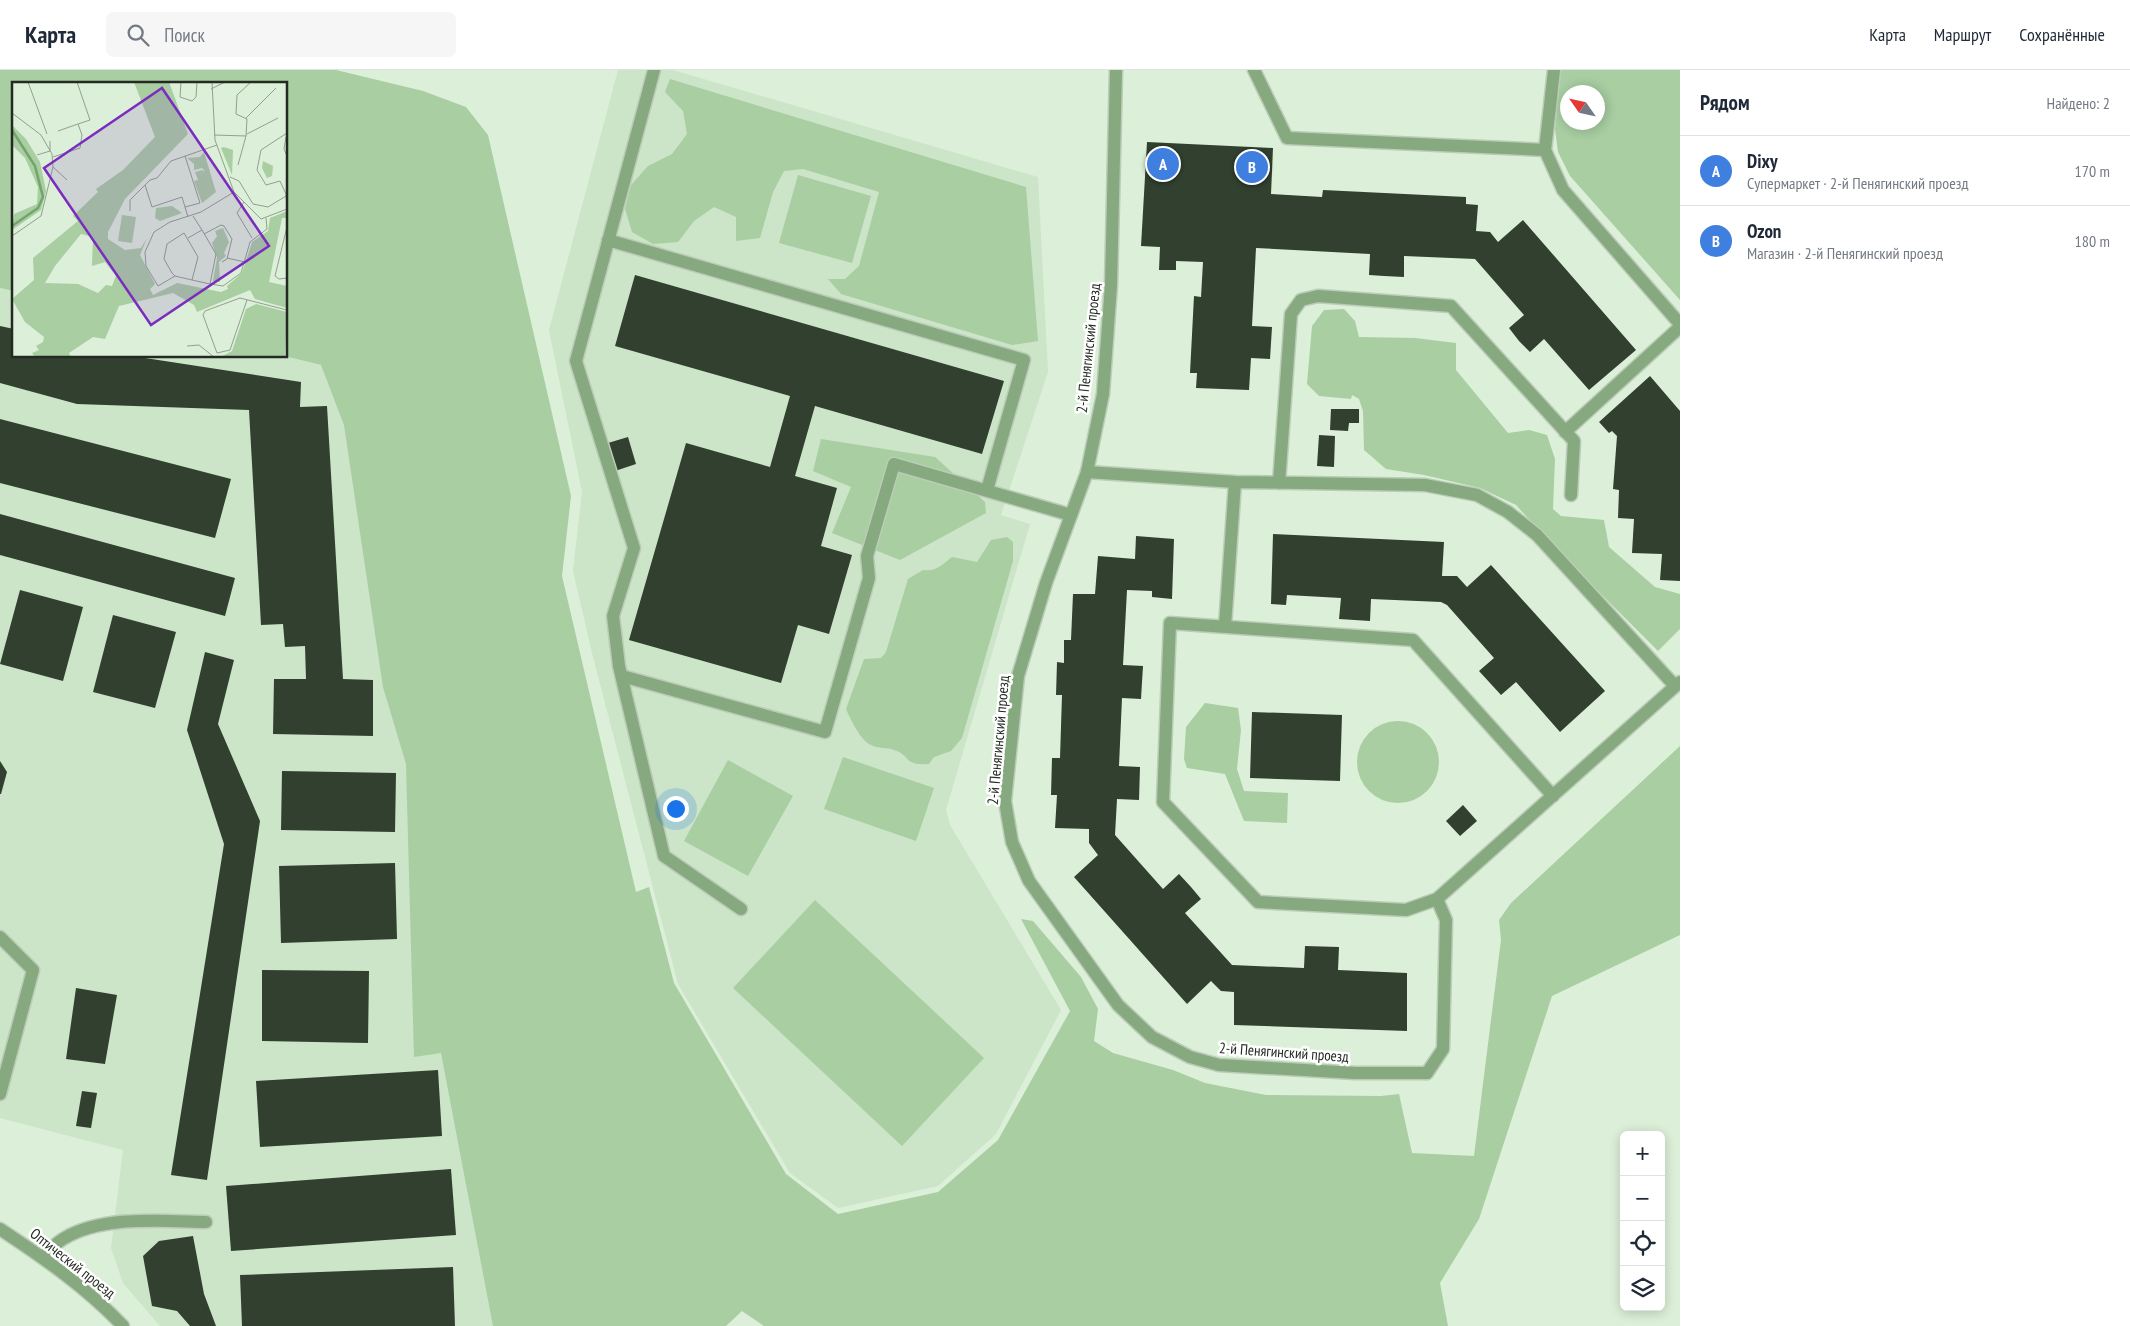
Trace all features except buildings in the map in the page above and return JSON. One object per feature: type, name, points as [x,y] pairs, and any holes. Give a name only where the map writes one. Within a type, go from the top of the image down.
[{"type":"street","points":[[654,70],[576,361],[634,548],[614,616],[622,676],[664,856],[741,909]]},
{"type":"street","name":"2-й Пенягинский проезд","points":[[1116,70],[1111,285],[1103,394],[1086,472],[1046,583],[1018,676],[1005,801],[1012,842],[1029,881],[1118,1005],[1152,1037],[1190,1057],[1220,1065],[1355,1073],[1427,1074],[1442,1050],[1446,920],[1437,899]]},
{"type":"street","points":[[1254,70],[1287,138],[1545,150]]},
{"type":"street","points":[[1554,70],[1545,150],[1564,190],[1680,326],[1565,432]]},
{"type":"street","points":[[608,240],[1024,360],[987,490]]},
{"type":"street","points":[[1278,483],[1291,314],[1301,300],[1318,296],[1451,306],[1574,441],[1571,495]]},
{"type":"street","points":[[622,676],[825,732],[869,578],[867,556],[894,464],[1071,515]]},
{"type":"street","points":[[1086,472],[1235,482],[1425,485],[1477,495],[1508,512],[1537,535],[1678,684],[1553,796],[1437,899],[1406,910],[1258,902],[1163,802],[1170,623],[1413,640],[1553,796]]},
{"type":"street","points":[[1225,626],[1235,482]]},
{"type":"street","points":[[0,937],[33,970],[0,1094]]},
{"type":"street","points":[[42,1257],[63,1239],[95,1226],[149,1220],[206,1222]]},
{"type":"street","name":"Оптический проезд","points":[[0,1230],[42,1257],[110,1312],[123,1326]]},
{"type":"shaded area","points":[[0,70],[336,70],[423,91],[466,107],[488,135],[571,496],[562,576],[636,892],[649,887],[674,983],[786,1174],[838,1214],[938,1192],[998,1140],[1070,1011],[1021,919],[1033,921],[1081,977],[1098,1009],[1094,1041],[1113,1053],[1173,1070],[1205,1083],[1266,1095],[1381,1096],[1399,1094],[1412,1153],[1474,1156],[1501,940],[1499,920],[1511,903],[1680,746],[1680,935],[1552,996],[1479,1219],[1440,1283],[1448,1326],[764,1326],[742,1311],[726,1326],[493,1326],[441,1053],[414,1057],[406,764],[383,687],[344,425],[321,365],[288,357],[288,82],[12,82],[12,291],[0,288]]},
{"type":"shaded area","points":[[618,70],[673,70],[1038,177],[1048,372],[1001,515],[1030,524],[946,810],[950,825],[1061,1010],[996,1134],[938,1186],[838,1208],[790,1173],[678,984],[592,653],[573,571],[582,492],[549,330]]},
{"type":"shaded area","points":[[1561,70],[1680,70],[1680,300],[1570,176],[1558,152],[1555,129]]},
{"type":"shaded area","points":[[670,79],[1026,187],[1038,341],[1012,345],[841,294],[828,279],[845,279],[859,266],[879,192],[803,169],[784,171],[773,192],[760,238],[736,241],[736,217],[714,207],[694,221],[678,242],[653,244],[632,232],[625,209],[631,185],[648,166],[672,154],[687,134],[683,111],[665,92]]},
{"type":"shaded area","points":[[798,175],[871,196],[852,263],[779,243]]},
{"type":"shaded area","points":[[0,288],[12,291],[12,358],[288,357],[394,384],[558,1326],[160,1326],[123,1283],[111,1248],[123,1150],[0,1118]]},
{"type":"shaded area","points":[[1344,309],[1355,321],[1359,337],[1415,338],[1456,343],[1456,370],[1508,433],[1529,430],[1547,435],[1555,459],[1553,509],[1561,516],[1604,520],[1609,547],[1655,587],[1680,594],[1680,629],[1658,651],[1554,547],[1516,505],[1480,488],[1424,475],[1386,469],[1364,450],[1363,411],[1359,399],[1352,395],[1351,399],[1319,396],[1307,384],[1312,326],[1324,310]]},
{"type":"shaded area","points":[[821,439],[935,457],[985,502],[986,513],[900,560],[832,533],[851,487],[813,471]]},
{"type":"shaded area","points":[[1007,537],[1013,542],[1013,561],[962,738],[951,751],[934,757],[929,764],[911,762],[899,752],[874,746],[867,742],[856,729],[846,709],[864,659],[881,658],[886,652],[908,579],[923,570],[932,570],[939,567],[952,557],[977,562],[991,540]]},
{"type":"shaded area","points":[[1205,703],[1238,708],[1241,730],[1237,769],[1244,791],[1288,793],[1287,823],[1244,821],[1225,774],[1187,768],[1184,759],[1186,727]]},
{"type":"shaded area","points":[[1398,721],[1414,724],[1427,733],[1436,746],[1439,762],[1436,778],[1427,791],[1414,800],[1398,803],[1382,800],[1369,791],[1360,778],[1357,762],[1360,746],[1369,733],[1382,724]]},
{"type":"shaded area","points":[[843,757],[934,788],[916,841],[824,809]]},
{"type":"shaded area","points":[[728,760],[793,796],[748,876],[684,841]]},
{"type":"shaded area","points":[[815,900],[984,1058],[902,1146],[733,988]]},
{"type":"place","name":"Dixy","points":[[1163,164]]},
{"type":"place","name":"Ozon","points":[[1252,167]]}]
